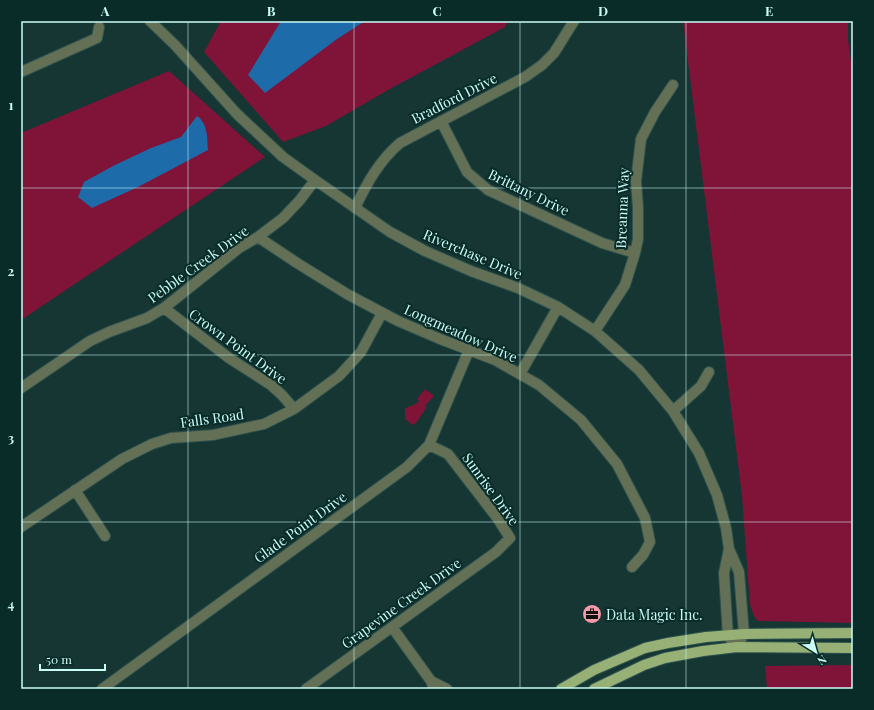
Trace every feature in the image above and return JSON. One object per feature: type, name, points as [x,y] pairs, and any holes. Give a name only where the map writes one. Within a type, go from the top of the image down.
[{"type":"main road","points":[[561,689],[594,670],[645,648],[668,643],[744,634],[853,633]]},
{"type":"main road","points":[[594,689],[644,665],[666,658],[703,651],[737,647],[853,648]]},
{"type":"street","name":"Riverchase Drive","points":[[150,21],[175,45],[237,114],[283,157],[315,180],[390,232],[425,250],[518,288],[558,307],[595,331],[639,370],[673,411],[699,453],[717,495],[726,528],[729,549],[739,572],[744,634]]},
{"type":"street","name":"Bradford Drive","points":[[355,208],[371,177],[389,152],[400,143],[525,77],[542,65],[554,52],[574,21]]},
{"type":"street","points":[[21,72],[97,38],[99,27]]},
{"type":"street","name":"Breanna Way","points":[[595,331],[625,285],[635,254],[638,239],[636,181],[641,139],[655,112],[672,85]]},
{"type":"street","name":"Brittany Drive","points":[[441,121],[467,172],[488,190],[602,243],[635,254]]},
{"type":"street","name":"Pebble Creek Drive","points":[[21,388],[90,341],[109,332],[147,318],[164,308],[239,248],[258,237],[283,218],[300,200],[315,180]]},
{"type":"street","name":"Longmeadow Drive","points":[[258,237],[347,294],[382,313],[405,324],[495,360],[520,374],[539,385],[581,420],[617,464],[645,518],[650,542],[643,555],[632,567]]},
{"type":"street","points":[[520,374],[558,307]]},
{"type":"street","name":"Crown Point Drive","points":[[164,308],[230,358],[271,385],[294,409]]},
{"type":"street","name":"Falls Road","points":[[21,526],[122,459],[152,444],[171,438],[213,435],[264,424],[294,409],[339,376],[361,352],[382,313]]},
{"type":"street","name":"Glade Point Drive","points":[[102,689],[407,467],[429,445],[469,350]]},
{"type":"street","points":[[673,411],[701,386],[709,372]]},
{"type":"street","name":"Sunrise Drive","points":[[429,445],[448,454],[498,519],[510,538]]},
{"type":"street","points":[[75,490],[105,536]]},
{"type":"street","name":"Grapevine Creek Drive","points":[[306,689],[496,552],[510,538]]},
{"type":"street","name":"Riverchase Drive","points":[[728,636],[724,573],[729,549]]},
{"type":"street","points":[[392,627],[433,685],[447,689]]},
{"type":"street","points":[[728,636],[737,647],[744,634]]},
{"type":"shaded area","points":[[221,21],[508,21],[505,27],[388,90],[326,126],[283,142],[204,52]]},
{"type":"shaded area","points":[[683,21],[848,21],[848,39],[853,76],[853,623],[758,621],[754,616],[750,605],[742,496]]},
{"type":"shaded area","points":[[169,71],[265,157],[21,320],[21,133]]},
{"type":"shaded area","points":[[425,389],[434,396],[425,406],[426,408],[413,425],[405,419],[405,409],[419,401],[417,399]]},
{"type":"shaded area","points":[[853,665],[853,689],[767,689],[765,666]]},
{"type":"water","points":[[281,21],[365,21],[337,39],[265,93],[248,75]]},
{"type":"water","points":[[197,116],[201,119],[205,127],[208,150],[138,187],[92,208],[78,197],[84,182],[151,148],[181,137]]},
{"type":"place","name":"Data Magic Inc.","points":[[592,614]]}]
